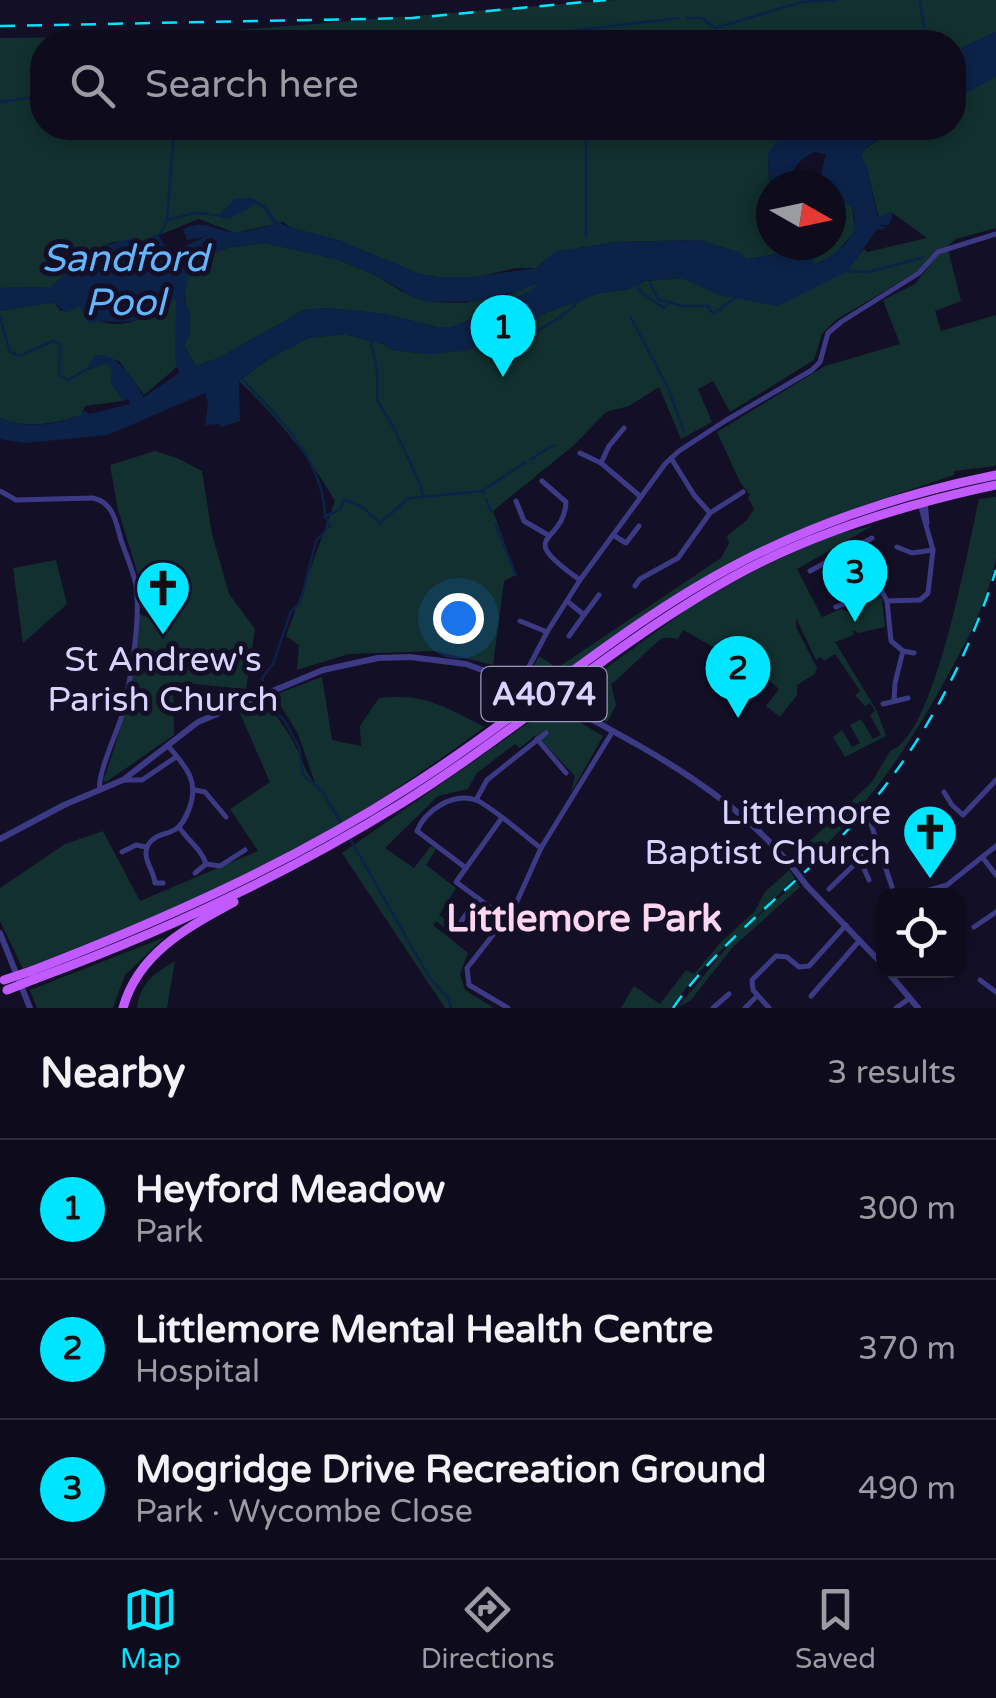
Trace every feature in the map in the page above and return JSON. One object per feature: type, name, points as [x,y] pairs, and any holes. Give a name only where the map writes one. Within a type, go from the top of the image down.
[{"type":"main road","name":"A4074","points":[[3,986],[158,931],[283,871],[501,737],[680,609],[739,574],[838,529],[996,475]]},
{"type":"main road","name":"A4074","points":[[354,826],[672,603],[736,565],[859,510],[996,485]]},
{"type":"main road","name":"A4074","points":[[33,975],[333,838]]},
{"type":"main road","points":[[123,1008],[132,984],[158,951],[186,928],[283,871]]},
{"type":"street","points":[[523,685],[566,601],[671,458],[812,370],[820,362],[828,333],[920,273],[936,254],[996,234]]},
{"type":"street","points":[[601,463],[624,428]]},
{"type":"street","points":[[580,454],[601,463],[641,497]]},
{"type":"street","points":[[671,458],[710,513]]},
{"type":"street","points":[[542,481],[566,502],[566,510],[545,545],[550,559],[580,580]]},
{"type":"street","points":[[0,491],[16,500],[93,498],[113,512],[137,604],[128,689],[114,743],[98,782],[100,790]]},
{"type":"street","points":[[635,586],[640,579],[678,558],[710,513],[743,492]]},
{"type":"street","points":[[928,512],[944,496]]},
{"type":"street","points":[[921,498],[928,512],[927,522]]},
{"type":"street","points":[[887,600],[925,598],[933,570],[933,550],[921,498]]},
{"type":"street","points":[[516,501],[524,521],[548,536]]},
{"type":"street","points":[[613,535],[626,543],[639,526]]},
{"type":"street","points":[[810,571],[872,538]]},
{"type":"street","points":[[856,544],[887,600],[891,641],[903,652],[914,654]]},
{"type":"street","points":[[897,547],[912,552],[933,550]]},
{"type":"street","points":[[836,607],[880,590]]},
{"type":"street","points":[[569,636],[599,594]]},
{"type":"street","points":[[566,601],[584,615]]},
{"type":"street","points":[[520,621],[547,632]]},
{"type":"street","points":[[894,701],[903,652]]},
{"type":"street","points":[[0,839],[64,804],[122,780],[198,722],[262,693],[323,670],[378,658],[410,656],[466,664],[523,685],[683,770],[732,808],[876,957]]},
{"type":"street","points":[[884,704],[908,698]]},
{"type":"street","points":[[508,1008],[475,990],[466,976],[471,961],[506,919],[540,848],[613,730]]},
{"type":"street","points":[[476,800],[487,780],[546,733]]},
{"type":"street","points":[[537,739],[566,773]]},
{"type":"street","points":[[163,883],[156,883],[146,860],[146,847],[154,838],[179,827],[196,790],[194,780],[168,746]]},
{"type":"street","points":[[122,780],[142,780],[177,756]]},
{"type":"street","points":[[944,792],[952,806],[963,814],[996,780]]},
{"type":"street","points":[[196,790],[205,792],[226,817]]},
{"type":"street","points":[[466,868],[416,832],[426,815],[450,801],[476,800],[540,848]]},
{"type":"street","points":[[869,818],[892,888]]},
{"type":"street","points":[[501,819],[456,882],[506,919]]},
{"type":"street","points":[[179,827],[188,842],[200,849],[206,864]]},
{"type":"street","points":[[869,880],[860,859],[862,848],[876,842]]},
{"type":"street","points":[[122,852],[136,845],[146,847]]},
{"type":"street","points":[[938,888],[956,880],[996,846]]},
{"type":"street","points":[[195,873],[206,864],[220,866],[245,850]]},
{"type":"street","points":[[983,858],[996,875]]},
{"type":"street","points":[[828,889],[860,859]]},
{"type":"street","points":[[455,930],[478,898]]},
{"type":"street","points":[[974,927],[996,912]]},
{"type":"street","points":[[769,1008],[757,996],[752,980],[779,954],[799,968],[809,966],[846,925]]},
{"type":"street","points":[[0,933],[30,1008]]},
{"type":"street","points":[[811,996],[860,940]]},
{"type":"street","points":[[894,978],[918,1008]]},
{"type":"street","points":[[980,980],[996,992]]},
{"type":"street","points":[[745,1008],[757,996]]},
{"type":"street","points":[[713,1008],[726,997],[731,1008]]},
{"type":"street","points":[[896,1008],[910,998]]},
{"type":"green space","points":[[614,0],[996,0],[996,32],[966,46],[966,30],[237,30]]},
{"type":"green space","points":[[0,38],[30,38],[30,140],[787,140],[768,154],[769,170],[756,170],[756,258],[747,259],[740,253],[699,240],[616,242],[555,252],[536,268],[516,268],[473,278],[437,277],[419,274],[283,222],[235,233],[199,219],[144,241],[113,242],[101,247],[69,265],[51,287],[0,288]]},
{"type":"green space","points":[[996,76],[996,228],[956,239],[918,271],[836,320],[822,334],[814,360],[730,412],[713,381],[698,389],[712,422],[681,439],[659,387],[629,406],[606,412],[574,445],[493,511],[516,575],[504,581],[493,665],[435,651],[349,654],[297,670],[299,645],[286,636],[335,501],[292,438],[239,381],[267,360],[308,338],[345,334],[384,344],[392,350],[428,354],[494,342],[547,312],[600,293],[629,289],[644,281],[681,278],[778,306],[856,259],[864,249],[867,252],[927,238],[891,212],[879,218],[861,156],[863,150],[878,140],[966,140],[966,93]]},
{"type":"green space","points":[[846,203],[852,206],[855,231],[846,241]]},
{"type":"green space","points":[[265,243],[337,259],[430,302],[464,303],[511,294],[535,283],[537,287],[494,311],[452,327],[384,314],[328,308],[304,310],[219,358],[196,366],[184,345],[189,326],[185,292],[191,262],[227,248]]},
{"type":"green space","points":[[948,250],[961,301],[935,311],[941,331],[996,315],[996,466],[954,471],[954,475],[771,542],[669,599],[544,689],[528,682],[539,656],[557,668],[721,558],[729,543],[727,536],[754,509],[717,432],[825,366],[900,344],[883,300],[915,284],[938,255]]},
{"type":"green space","points":[[176,299],[177,367],[144,395],[119,361],[96,355],[86,370],[107,363],[113,370],[111,382],[123,401],[85,406],[81,415],[51,423],[19,423],[0,418],[0,311],[53,302],[61,311],[79,305],[100,321],[117,324],[135,321],[161,302]]},
{"type":"green space","points":[[155,451],[202,471],[212,534],[229,594],[255,629],[246,689],[173,682],[174,735],[106,782],[103,780],[127,698],[139,614],[159,622],[174,619],[174,605],[139,578],[118,510],[110,465]]},
{"type":"green space","points":[[996,497],[993,573],[964,646],[884,777],[846,824],[801,869],[793,857],[872,782],[890,751],[906,738],[921,712],[947,637],[979,499]]},
{"type":"green space","points":[[872,526],[797,569],[822,617],[841,609],[851,613],[852,604],[877,596],[882,599],[885,627],[858,633],[853,630],[854,635],[835,642],[877,711],[886,736],[845,757],[833,737],[842,730],[852,747],[860,743],[850,725],[861,719],[873,739],[881,735],[870,715],[875,711],[870,703],[865,706],[855,695],[860,691],[835,654],[824,661],[821,657],[816,660],[796,618],[796,627],[817,668],[815,674],[797,685],[797,695],[780,717],[766,706],[779,689],[757,671],[748,681],[744,677],[749,670],[734,670],[740,663],[737,660],[683,630],[678,639],[658,641],[611,684],[616,705],[607,722],[565,698],[693,605],[829,536]]},
{"type":"green space","points":[[56,560],[67,604],[23,643],[13,568]]},
{"type":"green space","points":[[322,677],[332,740],[361,746],[360,726],[379,698],[423,700],[485,727],[392,792],[298,848],[182,904],[23,969],[0,921],[0,888],[65,844],[103,831],[140,901],[258,851],[230,809],[270,782],[238,709],[267,699],[315,783],[298,734],[274,695]]},
{"type":"green space","points":[[553,706],[603,736],[571,793],[575,776],[536,735],[520,748],[515,744],[477,773],[468,789],[438,796],[385,848],[414,868],[431,846],[436,849],[426,865],[456,888],[439,915],[452,924],[448,930],[436,921],[433,925],[468,953],[460,974],[465,990],[494,1008],[445,1008],[342,853]]},
{"type":"green space","points":[[789,870],[795,878],[749,924],[797,882],[800,887],[732,948],[691,1000],[677,1008],[738,934],[695,976],[671,1008],[621,1008],[634,986],[660,1004],[686,970],[694,974]]},
{"type":"green space","points":[[165,937],[125,975],[113,1008],[37,1008],[30,990]]},
{"type":"green space","points":[[175,961],[167,1008],[137,1008],[145,985]]},
{"type":"water","points":[[996,32],[996,76],[966,93],[966,46]]},
{"type":"water","name":"Sandford Pool","points":[[780,140],[878,140],[865,148],[861,156],[878,218],[893,214],[889,225],[878,225],[884,230],[877,229],[848,271],[778,306],[719,295],[681,278],[644,281],[629,289],[600,293],[547,312],[494,342],[464,351],[428,354],[392,350],[384,344],[345,334],[308,338],[267,360],[239,381],[240,421],[221,427],[205,425],[205,393],[108,435],[25,443],[0,439],[0,418],[19,424],[51,423],[81,415],[83,410],[90,414],[130,404],[128,399],[123,401],[111,382],[112,370],[107,363],[85,370],[96,355],[119,363],[144,397],[179,373],[175,361],[176,299],[163,302],[139,319],[88,323],[79,306],[66,313],[53,302],[0,311],[0,288],[51,287],[69,265],[100,247],[132,238],[144,241],[158,234],[169,253],[205,237],[187,240],[183,229],[191,226],[237,232],[274,224],[263,208],[253,203],[228,219],[207,214],[220,214],[235,199],[252,198],[266,206],[276,221],[291,228],[338,240],[419,274],[437,277],[473,277],[536,268],[555,252],[616,242],[699,240],[740,253],[747,259],[813,260],[814,265],[822,260],[846,260],[846,242],[854,227],[854,217],[852,206],[846,204],[846,170],[822,170],[826,154],[814,152],[795,170],[769,170],[768,154]],"holes":[[[265,243],[337,259],[430,302],[476,301],[537,286],[494,311],[452,327],[328,308],[304,310],[219,358],[196,366],[184,345],[190,335],[190,312],[184,299],[191,262],[227,248]]]},
{"type":"waterway","points":[[687,18],[702,18],[715,28],[802,2],[836,0]]},
{"type":"waterway","points":[[920,0],[924,30]]},
{"type":"waterway","points":[[579,30],[679,18]]},
{"type":"waterway","points":[[0,102],[30,98]]},
{"type":"waterway","name":"Sandford Pool","points":[[160,234],[167,221],[173,140]]},
{"type":"waterway","points":[[586,140],[586,237]]},
{"type":"waterway","name":"Sandford Pool","points":[[168,220],[194,213],[209,214]]},
{"type":"waterway","points":[[848,271],[867,272],[922,258]]},
{"type":"waterway","points":[[638,283],[638,290],[664,308],[669,303]]},
{"type":"waterway","points":[[650,283],[658,299],[682,306],[708,306],[713,314],[735,298]]},
{"type":"waterway","points":[[491,343],[526,336],[563,315],[580,300]]},
{"type":"waterway","name":"Sandford Pool","points":[[0,318],[10,352],[19,356],[53,341],[60,344],[60,376],[68,380],[87,369]]},
{"type":"waterway","points":[[631,318],[668,388],[684,432]]},
{"type":"waterway","points":[[341,823],[322,791],[303,775],[299,747],[284,720],[272,708],[262,678],[273,664],[291,611],[300,604],[316,541],[330,526],[325,516],[340,509],[344,499],[362,507],[380,523],[409,498],[423,497],[394,428],[377,400],[371,341]]},
{"type":"waterway","points":[[240,377],[283,423],[307,457],[322,494],[325,515]]},
{"type":"waterway","points":[[531,459],[554,445]]},
{"type":"waterway","points":[[485,489],[526,462]]},
{"type":"waterway","points":[[423,497],[483,491],[484,494]]},
{"type":"waterway","points":[[486,499],[491,512]]},
{"type":"waterway","points":[[495,524],[516,575]]},
{"type":"waterway","points":[[350,839],[451,1008]]},
{"type":"railway","points":[[0,26],[412,18],[606,0]]},
{"type":"railway","points":[[673,1008],[710,962],[839,839],[890,780],[952,679],[996,570]]},
{"type":"place","name":"Heyford Meadow","points":[[503,377]]},
{"type":"place","name":"Mogridge Drive Recreation Ground","points":[[855,622]]},
{"type":"place","name":"St Andrew's Parish Church","points":[[163,637]]},
{"type":"place","name":"Littlemore Mental Health Centre","points":[[738,718]]},
{"type":"place","name":"Littlemore Baptist Church","points":[[930,881]]},
{"type":"district","name":"Littlemore Park","points":[[584,918]]}]
